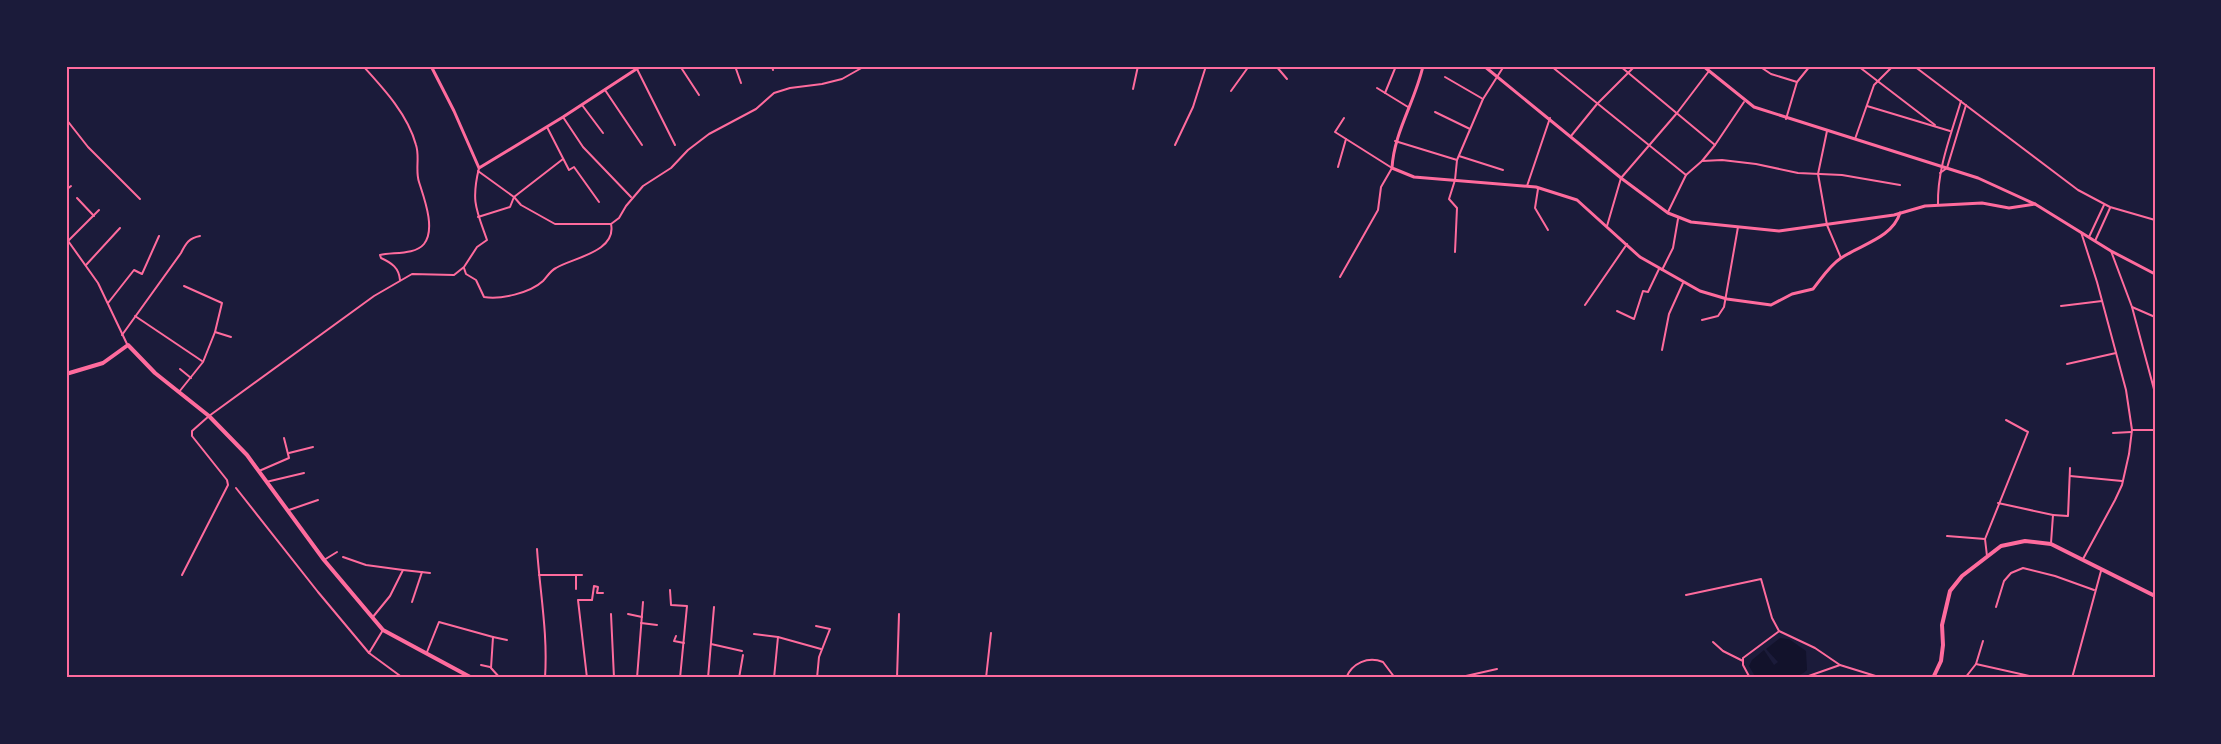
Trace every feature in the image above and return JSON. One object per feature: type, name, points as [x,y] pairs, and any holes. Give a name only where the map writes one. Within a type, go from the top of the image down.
[{"type":"main road","points":[[66,374],[103,363],[128,345],[155,373],[209,416],[247,455],[324,560],[383,630],[472,678]]},
{"type":"main road","points":[[1933,678],[1942,654],[1942,625],[1950,591],[1962,576],[2001,546],[2012,542],[2034,541],[2051,544],[2155,596]]},
{"type":"street","points":[[363,66],[399,109],[413,136],[417,147],[418,179],[428,209],[428,232],[426,242],[422,246],[408,251],[380,255],[394,266],[399,273],[400,280]]},
{"type":"street","points":[[430,66],[454,111],[478,169],[514,196],[532,213],[555,224],[611,224],[619,218],[643,186],[671,168],[695,143],[750,113],[774,93],[842,79],[865,66]]},
{"type":"street","points":[[182,575],[228,485],[227,480],[192,435],[192,431],[209,416],[363,303],[400,280],[417,274],[454,275],[464,267],[477,247],[488,240],[478,218],[474,195],[478,169],[641,66]]},
{"type":"street","points":[[680,66],[699,95]]},
{"type":"street","points":[[735,66],[741,83]]},
{"type":"street","points":[[772,66],[773,70]]},
{"type":"street","points":[[1132,89],[1138,66]]},
{"type":"street","points":[[1175,145],[1193,107],[1206,66]]},
{"type":"street","points":[[1231,91],[1249,66]]},
{"type":"street","points":[[1276,66],[1287,79]]},
{"type":"street","points":[[1385,93],[1396,66]]},
{"type":"street","points":[[1340,277],[1378,210],[1381,187],[1392,168],[1395,141],[1419,82],[1423,66]]},
{"type":"street","points":[[1484,66],[1621,178],[1678,219],[1704,224],[1779,231],[1900,213],[1925,206],[1982,203],[2009,208],[2035,204]]},
{"type":"street","points":[[1455,252],[1457,208],[1449,199],[1458,158],[1483,99],[1504,66]]},
{"type":"street","points":[[1551,66],[1686,175]]},
{"type":"street","points":[[1620,66],[1714,145]]},
{"type":"street","points":[[1571,136],[1597,104],[1635,66]]},
{"type":"street","points":[[1704,66],[1744,102],[1754,107],[1978,178],[2035,204],[2111,251],[2155,274]]},
{"type":"street","points":[[1759,66],[1771,74],[1797,82]]},
{"type":"street","points":[[1786,119],[1797,82],[1810,66]]},
{"type":"street","points":[[1858,66],[1935,125]]},
{"type":"street","points":[[1855,140],[1874,85],[1893,66]]},
{"type":"street","points":[[1914,66],[2078,190],[2104,205],[2155,220]]},
{"type":"street","points":[[637,69],[675,145]]},
{"type":"street","points":[[1607,226],[1621,178],[1677,113],[1709,71]]},
{"type":"street","points":[[1445,77],[1483,99]]},
{"type":"street","points":[[1377,88],[1409,108]]},
{"type":"street","points":[[605,90],[642,145]]},
{"type":"street","points":[[1938,205],[1937,185],[1941,166],[1961,101]]},
{"type":"street","points":[[1668,213],[1686,175],[1702,161],[1744,102]]},
{"type":"street","points":[[582,105],[603,134]]},
{"type":"street","points":[[1940,173],[1947,168],[1966,105]]},
{"type":"street","points":[[1867,106],[1952,132]]},
{"type":"street","points":[[1435,112],[1470,129]]},
{"type":"street","points":[[563,117],[582,147],[632,198]]},
{"type":"street","points":[[1344,118],[1335,132],[1392,168],[1414,177],[1538,187],[1577,200],[1640,257],[1683,283],[1700,291],[1725,298],[1771,305],[1792,294],[1813,289],[1828,269],[1840,258],[1883,235],[1896,224],[1900,213]]},
{"type":"street","points":[[1527,186],[1550,118]]},
{"type":"street","points":[[66,119],[88,147],[140,199]]},
{"type":"street","points":[[547,127],[569,170],[574,167],[599,202]]},
{"type":"street","points":[[1827,131],[1818,174],[1827,225],[1840,258]]},
{"type":"street","points":[[1338,167],[1346,139]]},
{"type":"street","points":[[1395,141],[1503,170]]},
{"type":"street","points":[[478,218],[510,207],[514,196],[563,159]]},
{"type":"street","points":[[1702,161],[1722,160],[1756,164],[1798,173],[1842,175],[1900,185]]},
{"type":"street","points":[[66,190],[71,186]]},
{"type":"street","points":[[1538,187],[1535,208],[1548,230]]},
{"type":"street","points":[[77,198],[94,216]]},
{"type":"street","points":[[2089,237],[2104,205]]},
{"type":"street","points":[[2095,241],[2110,207]]},
{"type":"street","points":[[99,210],[67,239],[98,283],[128,345]]},
{"type":"street","points":[[1617,311],[1634,320],[1643,291],[1648,292],[1673,248],[1678,219]]},
{"type":"street","points":[[464,267],[466,274],[476,280],[484,297],[490,298],[520,292],[537,286],[557,267],[602,246],[610,235],[611,224]]},
{"type":"street","points":[[1702,320],[1718,316],[1722,312],[1738,227]]},
{"type":"street","points":[[86,265],[120,228]]},
{"type":"street","points":[[2081,232],[2128,399],[2132,431],[2122,481],[2115,500],[2083,558]]},
{"type":"street","points":[[108,303],[134,270],[142,274],[159,236]]},
{"type":"street","points":[[122,335],[182,253],[186,243],[200,236]]},
{"type":"street","points":[[1585,305],[1627,244]]},
{"type":"street","points":[[2111,251],[2132,307],[2155,393]]},
{"type":"street","points":[[1662,350],[1669,314],[1683,283]]},
{"type":"street","points":[[179,393],[203,362],[215,332],[222,303],[184,286]]},
{"type":"street","points":[[2061,306],[2102,301]]},
{"type":"street","points":[[2132,307],[2155,317]]},
{"type":"street","points":[[135,316],[203,362]]},
{"type":"street","points":[[215,332],[231,337]]},
{"type":"street","points":[[2067,364],[2116,353]]},
{"type":"street","points":[[180,369],[191,378]]},
{"type":"street","points":[[1987,556],[1985,539],[2028,432],[2006,420]]},
{"type":"street","points":[[2113,433],[2155,430]]},
{"type":"street","points":[[259,471],[289,458],[284,438]]},
{"type":"street","points":[[288,453],[313,447]]},
{"type":"street","points":[[1998,503],[2068,516],[2070,468]]},
{"type":"street","points":[[266,482],[304,473]]},
{"type":"street","points":[[2070,476],[2122,481]]},
{"type":"street","points":[[236,488],[311,584],[369,653],[403,678]]},
{"type":"street","points":[[287,511],[318,500]]},
{"type":"street","points":[[2051,544],[2053,515]]},
{"type":"street","points":[[1947,536],[1985,539]]},
{"type":"street","points":[[537,549],[544,604],[546,678]]},
{"type":"street","points":[[324,560],[337,552]]},
{"type":"street","points":[[343,557],[366,565],[430,573]]},
{"type":"street","points":[[1996,607],[2004,580],[2023,568],[2094,590]]},
{"type":"street","points":[[2072,678],[2101,568]]},
{"type":"street","points":[[372,618],[390,596],[403,570]]},
{"type":"street","points":[[412,602],[422,572]]},
{"type":"street","points":[[539,575],[582,575]]},
{"type":"street","points":[[576,575],[576,589]]},
{"type":"street","points":[[1686,595],[1761,578],[1764,581],[1772,618],[1779,631],[1815,648],[1840,664],[1882,678]]},
{"type":"street","points":[[587,678],[578,600],[592,600],[594,586],[598,587],[597,593],[603,593]]},
{"type":"street","points":[[670,590],[671,605],[687,606],[680,678]]},
{"type":"street","points":[[637,678],[643,602]]},
{"type":"street","points":[[708,678],[714,607]]},
{"type":"street","points":[[611,614],[614,678]]},
{"type":"street","points":[[628,614],[642,617]]},
{"type":"street","points":[[897,678],[899,615]]},
{"type":"street","points":[[427,652],[438,622],[507,640]]},
{"type":"street","points":[[641,623],[657,625]]},
{"type":"street","points":[[816,626],[830,629],[822,649],[817,678]]},
{"type":"street","points":[[369,653],[383,630]]},
{"type":"street","points":[[1743,661],[1745,656],[1779,631]]},
{"type":"street","points":[[986,678],[990,633]]},
{"type":"street","points":[[753,634],[778,637],[822,649]]},
{"type":"street","points":[[676,636],[674,641],[684,643]]},
{"type":"street","points":[[491,668],[493,637]]},
{"type":"street","points":[[774,678],[778,637]]},
{"type":"street","points":[[1965,678],[1976,664],[1983,641]]},
{"type":"street","points":[[1713,642],[1723,651],[1743,661],[1750,678]]},
{"type":"street","points":[[711,644],[743,653],[739,678]]},
{"type":"street","points":[[1346,678],[1349,671],[1359,663],[1373,660],[1383,662],[1395,678]]},
{"type":"street","points":[[1803,678],[1840,664]]},
{"type":"street","points":[[1976,664],[2038,678]]},
{"type":"street","points":[[481,665],[491,668],[500,678]]},
{"type":"street","points":[[1457,678],[1497,669]]},
{"type":"street","points":[[2010,678],[2013,673]]},
{"type":"shaded area","points":[[1780,638],[1789,639],[1806,651],[1807,670],[1790,678],[1756,678],[1749,666],[1752,660],[1764,650],[1774,665],[1778,662],[1766,649]]}]
